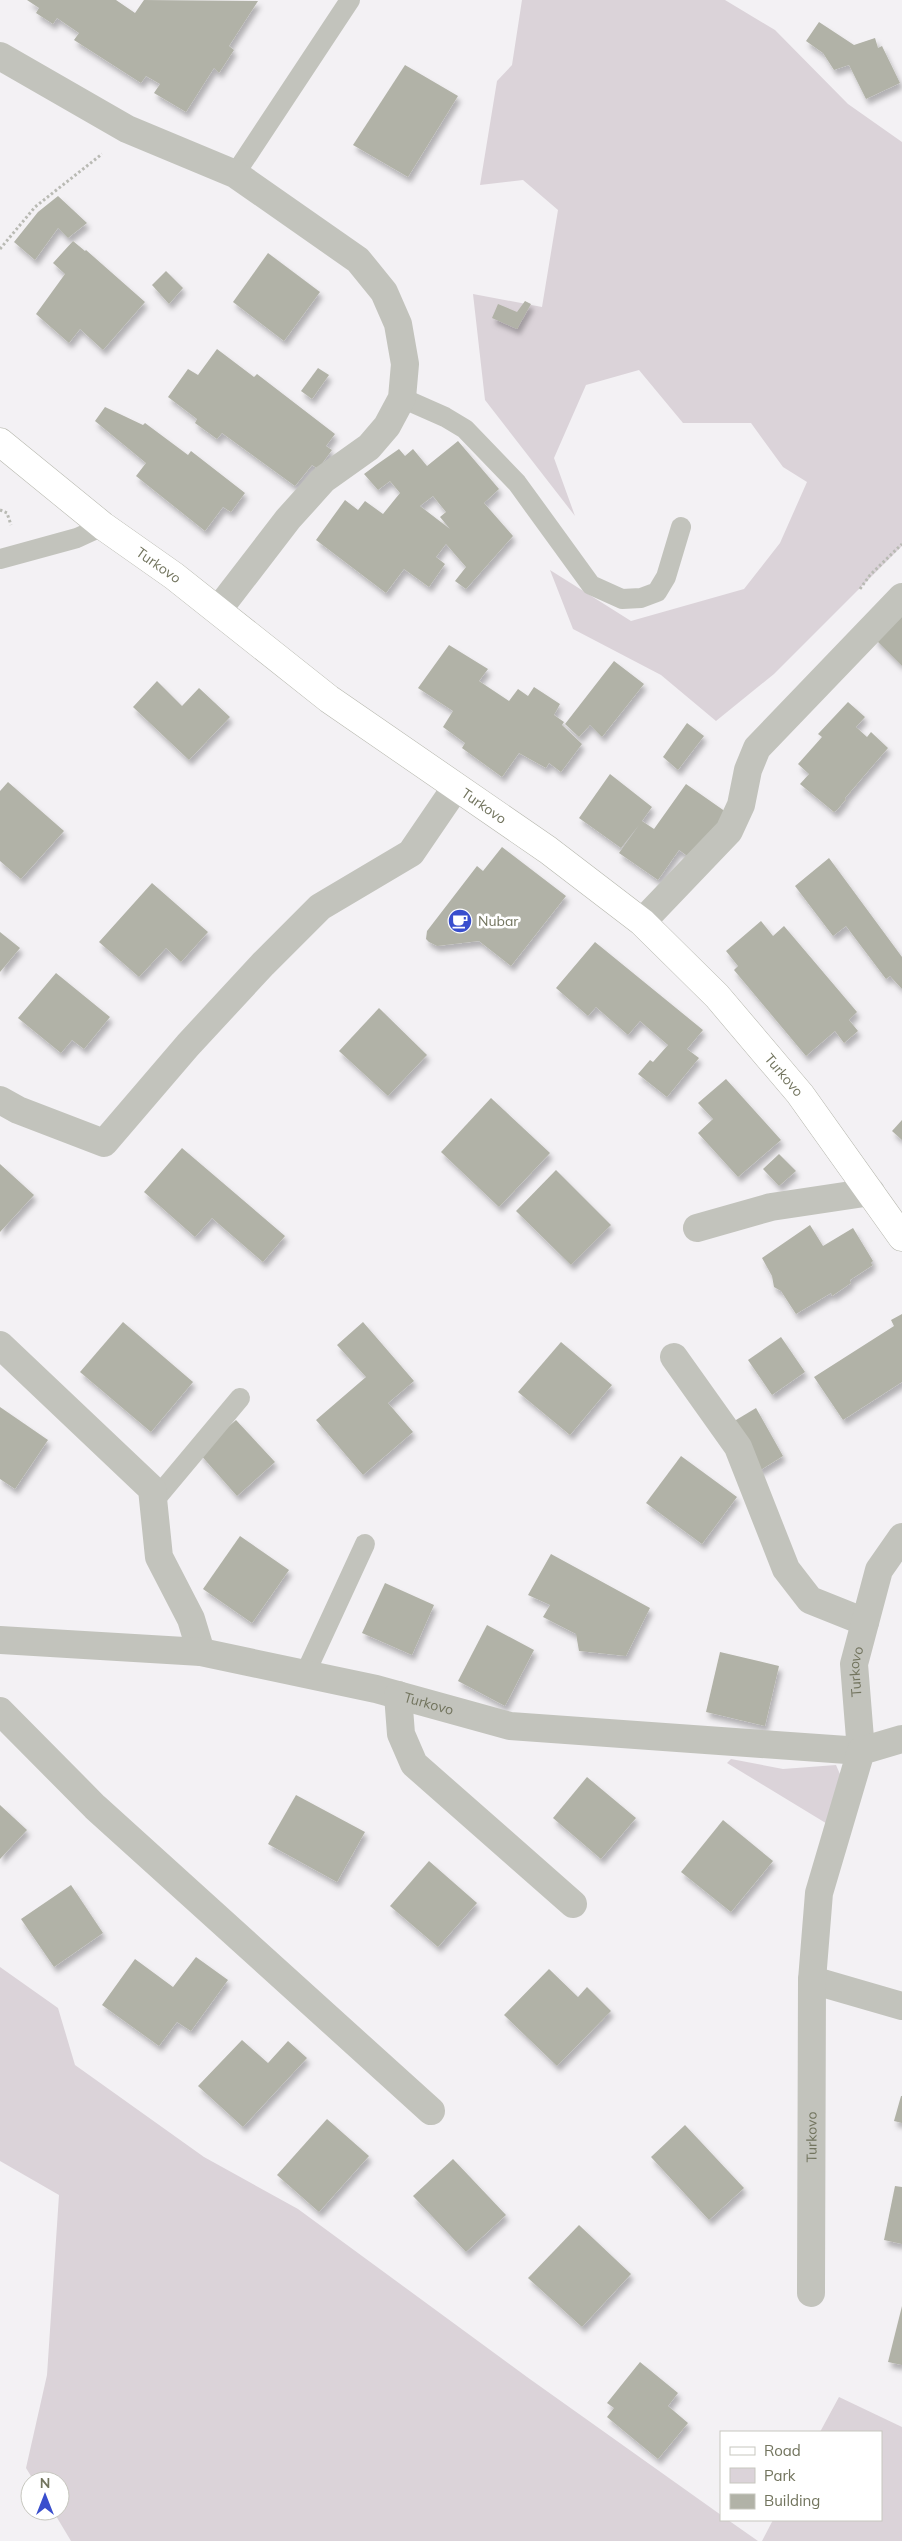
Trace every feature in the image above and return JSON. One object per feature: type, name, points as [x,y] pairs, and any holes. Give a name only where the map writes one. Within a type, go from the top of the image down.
[{"type":"main road","name":"Turkovo","points":[[0,442],[103,526],[218,610],[330,699],[548,850],[642,922],[717,996],[800,1094],[902,1237]]},
{"type":"street","points":[[0,56],[127,129],[235,174],[358,260],[384,292],[398,324],[405,364],[402,398],[388,426],[370,447],[324,480],[288,519],[218,610]]},
{"type":"street","points":[[642,922],[729,832],[741,805],[748,770],[757,748],[902,597]]},
{"type":"street","points":[[0,1100],[18,1110],[104,1143],[188,1045],[263,964],[320,908],[411,853],[456,787]]},
{"type":"street","points":[[697,1228],[770,1206],[871,1192]]},
{"type":"street","points":[[0,1345],[152,1489],[159,1557],[191,1619],[201,1652]]},
{"type":"street","points":[[674,1357],[738,1447],[786,1568],[810,1600],[865,1622]]},
{"type":"street","name":"Turkovo","points":[[811,2293],[812,1980],[819,1893],[860,1751],[854,1664],[879,1570],[902,1537]]},
{"type":"street","name":"Turkovo","points":[[0,1640],[201,1652],[398,1695],[510,1726],[860,1751],[902,1740]]},
{"type":"street","points":[[398,1695],[401,1734],[414,1764],[573,1904]]},
{"type":"street","points":[[0,1711],[95,1806],[430,2111]]},
{"type":"street","points":[[812,1980],[902,2006]]},
{"type":"lane","points":[[235,174],[350,0]]},
{"type":"lane","points":[[402,398],[445,417],[465,429],[517,483],[591,585],[622,599],[641,598],[657,592],[666,577],[681,527]]},
{"type":"lane","points":[[0,559],[70,540],[103,526]]},
{"type":"lane","points":[[153,1502],[240,1398]]},
{"type":"lane","points":[[305,1674],[365,1544]]},
{"type":"path","points":[[0,249],[35,207],[110,148]]},
{"type":"path","points":[[0,510],[7,513],[12,525]]},
{"type":"green space","points":[[522,0],[725,0],[775,30],[848,104],[902,142],[902,546],[774,674],[716,721],[661,675],[573,629],[550,570],[631,621],[744,589],[780,543],[807,482],[783,467],[751,423],[683,423],[639,370],[586,385],[554,458],[575,516],[485,400],[473,294],[542,307],[558,210],[523,180],[480,185],[497,81],[512,65]]},
{"type":"green space","points":[[731,1759],[783,1769],[836,1765],[843,1781],[829,1825],[727,1763]]},
{"type":"green space","points":[[0,1967],[58,2008],[75,2065],[204,2157],[298,2209],[527,2377],[720,2514],[720,2521],[729,2521],[758,2541],[71,2541],[59,2521],[70,2521],[70,2471],[28,2471],[26,2468],[47,2375],[59,2195],[0,2161]]},
{"type":"green space","points":[[839,2397],[902,2427],[902,2541],[762,2541],[772,2521],[882,2521],[882,2431],[821,2431]]},
{"type":"building","points":[[27,0],[116,0],[135,13],[144,0],[258,1],[229,46],[234,50],[219,73],[214,68],[186,112],[154,93],[160,84],[146,76],[141,83],[74,40],[79,33],[57,18],[53,24],[36,13],[39,8]]},
{"type":"building","points":[[819,22],[854,45],[875,38],[878,48],[882,46],[900,83],[866,99],[849,65],[834,70],[823,53],[806,41]]},
{"type":"building","points":[[405,65],[458,96],[408,177],[353,145]]},
{"type":"building","points":[[58,196],[87,223],[68,238],[58,228],[35,260],[14,242],[38,212]]},
{"type":"building","points":[[73,241],[86,250],[145,302],[103,350],[80,329],[69,343],[36,314],[65,274],[53,263]]},
{"type":"building","points":[[268,253],[320,292],[284,341],[233,302]]},
{"type":"building","points":[[166,271],[183,288],[169,304],[152,285]]},
{"type":"building","points":[[525,301],[531,304],[517,329],[492,318],[498,304],[517,312]]},
{"type":"building","points":[[217,349],[254,377],[257,374],[335,434],[326,446],[332,450],[318,469],[312,465],[295,486],[222,433],[217,439],[195,423],[197,419],[168,397],[188,369],[198,375]]},
{"type":"building","points":[[318,368],[329,375],[312,399],[301,391]]},
{"type":"building","points":[[105,407],[143,425],[145,423],[188,455],[191,451],[245,493],[231,512],[223,507],[205,531],[136,476],[146,463],[95,421]]},
{"type":"building","points":[[458,441],[499,489],[484,503],[513,536],[466,589],[455,581],[466,567],[446,544],[436,557],[445,564],[429,587],[404,569],[386,593],[316,540],[345,500],[358,510],[365,501],[383,514],[400,493],[390,481],[378,490],[364,474],[399,449],[405,456],[413,449],[427,466]],"holes":[[[433,496],[446,512],[440,517],[450,529],[420,506]]]},
{"type":"building","points":[[902,611],[902,666],[874,638]]},
{"type":"building","points":[[449,645],[488,669],[479,681],[509,701],[518,689],[528,696],[534,687],[560,704],[554,715],[564,722],[562,725],[582,744],[561,772],[549,763],[546,768],[519,753],[502,777],[462,748],[465,743],[443,727],[453,711],[418,688]]},
{"type":"building","points":[[614,661],[644,684],[602,737],[590,725],[579,737],[565,724]]},
{"type":"building","points":[[157,681],[182,706],[199,688],[230,717],[189,760],[133,707]]},
{"type":"building","points":[[848,702],[865,717],[856,727],[867,737],[871,732],[888,748],[834,812],[800,784],[809,774],[798,764],[822,737],[818,734]]},
{"type":"building","points":[[687,723],[704,736],[678,770],[663,757]]},
{"type":"building","points":[[610,774],[652,807],[642,821],[654,829],[686,784],[726,812],[693,860],[679,850],[658,880],[619,853],[639,825],[621,848],[579,818]]},
{"type":"building","points":[[8,782],[64,831],[21,879],[0,861],[0,791]]},
{"type":"building","points":[[502,847],[566,896],[511,966],[479,941],[437,946],[429,942],[426,939],[427,931],[477,866],[483,871]]},
{"type":"building","points":[[829,858],[902,957],[902,989],[890,976],[886,979],[846,926],[833,936],[795,886]]},
{"type":"building","points":[[152,883],[208,932],[181,962],[166,948],[139,977],[99,942]]},
{"type":"building","points":[[761,921],[773,936],[784,926],[857,1012],[849,1020],[858,1031],[844,1043],[835,1031],[806,1056],[734,970],[738,966],[726,951]]},
{"type":"building","points":[[0,932],[20,948],[0,972]]},
{"type":"building","points":[[595,942],[703,1030],[687,1049],[699,1058],[667,1097],[638,1074],[650,1060],[653,1062],[668,1045],[640,1021],[628,1035],[596,1007],[588,1016],[556,988]]},
{"type":"building","points":[[56,973],[110,1017],[84,1049],[72,1040],[61,1053],[18,1018]]},
{"type":"building","points":[[379,1008],[427,1055],[388,1096],[339,1051]]},
{"type":"building","points":[[726,1079],[781,1140],[738,1177],[698,1133],[713,1119],[698,1103]]},
{"type":"building","points":[[491,1098],[550,1153],[499,1207],[441,1152]]},
{"type":"building","points":[[902,1120],[902,1140],[892,1131]]},
{"type":"building","points":[[182,1148],[285,1236],[263,1262],[212,1218],[195,1237],[144,1192]]},
{"type":"building","points":[[779,1154],[796,1171],[779,1186],[763,1169]]},
{"type":"building","points":[[0,1164],[34,1195],[0,1232]]},
{"type":"building","points":[[556,1170],[611,1225],[571,1265],[516,1211]]},
{"type":"building","points":[[810,1225],[823,1246],[853,1228],[873,1261],[871,1263],[873,1265],[850,1280],[851,1283],[832,1296],[831,1293],[796,1314],[781,1291],[774,1287],[772,1276],[762,1258]]},
{"type":"building","points":[[902,1314],[902,1382],[843,1420],[814,1377],[894,1326],[891,1320]]},
{"type":"building","points":[[123,1322],[193,1382],[151,1432],[80,1372]]},
{"type":"building","points":[[363,1322],[414,1381],[388,1403],[413,1432],[363,1475],[316,1420],[366,1377],[337,1345]]},
{"type":"building","points":[[781,1337],[805,1372],[772,1395],[748,1360]]},
{"type":"building","points":[[561,1342],[612,1385],[570,1435],[518,1392]]},
{"type":"building","points":[[0,1407],[48,1440],[15,1489],[0,1479]]},
{"type":"building","points":[[756,1408],[783,1456],[759,1471],[731,1423]]},
{"type":"building","points":[[236,1420],[275,1462],[237,1496],[199,1453]]},
{"type":"building","points":[[681,1456],[737,1497],[702,1544],[646,1503]]},
{"type":"building","points":[[240,1536],[289,1570],[252,1623],[203,1589]]},
{"type":"building","points":[[551,1554],[650,1608],[626,1656],[579,1651],[576,1634],[543,1617],[550,1605],[528,1595]]},
{"type":"building","points":[[385,1583],[434,1605],[412,1655],[362,1633]]},
{"type":"building","points":[[487,1625],[534,1650],[505,1706],[458,1681]]},
{"type":"building","points":[[720,1652],[779,1666],[765,1726],[706,1712]]},
{"type":"building","points":[[587,1777],[636,1818],[601,1859],[553,1818]]},
{"type":"building","points":[[296,1795],[365,1832],[337,1882],[268,1844]]},
{"type":"building","points":[[0,1805],[27,1830],[0,1859]]},
{"type":"building","points":[[723,1820],[773,1861],[731,1912],[681,1872]]},
{"type":"building","points":[[429,1861],[477,1903],[438,1947],[390,1906]]},
{"type":"building","points":[[71,1885],[103,1933],[54,1967],[21,1919]]},
{"type":"building","points":[[196,1957],[228,1980],[191,2031],[177,2022],[159,2046],[102,2005],[135,1959],[173,1987]]},
{"type":"building","points":[[549,1969],[578,1997],[587,1987],[611,2011],[557,2066],[504,2015]]},
{"type":"building","points":[[242,2040],[268,2063],[288,2041],[307,2058],[243,2127],[198,2086]]},
{"type":"building","points":[[902,2096],[902,2123],[894,2121]]},
{"type":"building","points":[[327,2119],[369,2156],[319,2212],[277,2175]]},
{"type":"building","points":[[685,2125],[744,2188],[709,2220],[651,2157]]},
{"type":"building","points":[[453,2159],[506,2215],[466,2252],[413,2196]]},
{"type":"building","points":[[895,2186],[902,2187],[902,2244],[884,2240]]},
{"type":"building","points":[[579,2225],[631,2274],[582,2327],[528,2278]]},
{"type":"building","points":[[902,2306],[902,2365],[888,2362]]},
{"type":"building","points":[[640,2362],[678,2393],[668,2406],[688,2423],[658,2459],[607,2417],[614,2408],[607,2403]]},
{"type":"place","name":"Nubar","points":[[460,921]]}]
